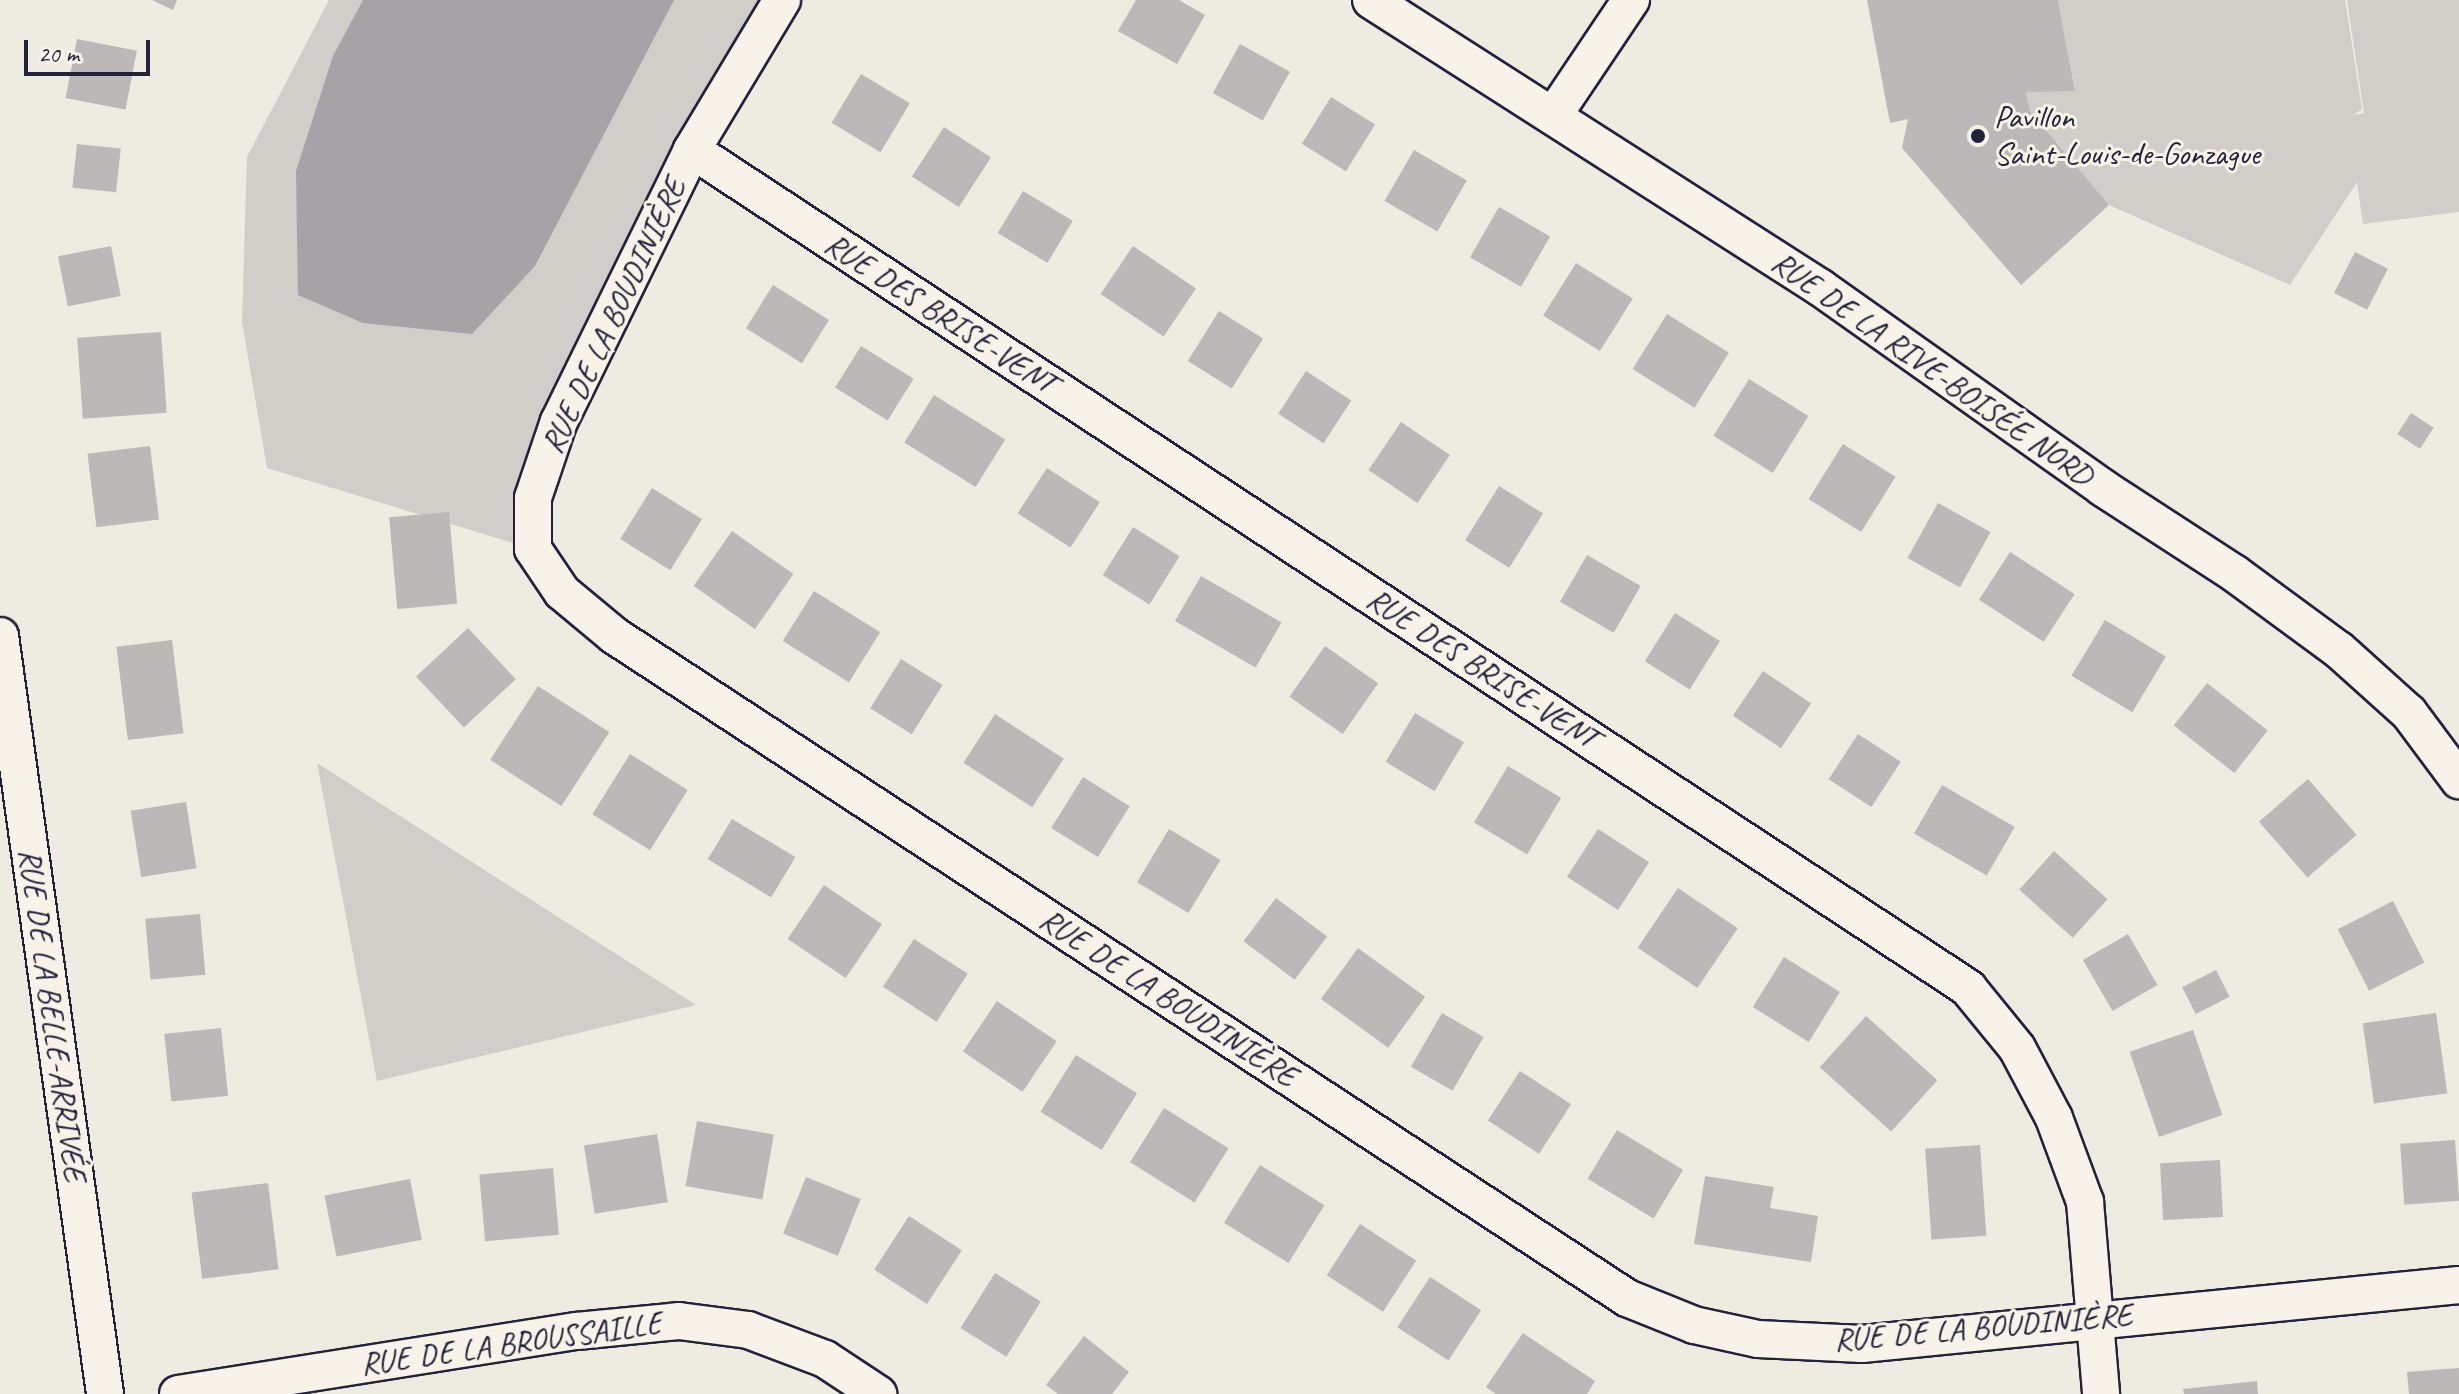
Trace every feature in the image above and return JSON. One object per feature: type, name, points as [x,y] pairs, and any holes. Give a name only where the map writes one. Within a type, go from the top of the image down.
[{"type":"street","name":"RUE DE LA BOUDINIÈRE","points":[[782,0],[692,150],[559,421],[533,498],[533,549],[562,592],[615,636],[1627,1298],[1694,1325],[1758,1339],[1862,1344],[2459,1285]]},
{"type":"street","name":"RUE DE LA RIVE-BOISÉE NORD","points":[[1371,0],[1821,288],[2103,488],[2234,573],[2339,650],[2409,713],[2459,780]]},
{"type":"street","points":[[1553,116],[1631,0]]},
{"type":"street","name":"RUE DES BRISE-VENT","points":[[692,150],[1968,988],[2017,1048],[2054,1118],[2085,1202],[2101,1394]]},
{"type":"street","name":"RUE DE LA BELLE-ARRIVÉE","points":[[0,636],[105,1394]]},
{"type":"street","name":"RUE DE LA BROUSSAILLE","points":[[178,1394],[577,1331],[679,1321],[748,1330],[825,1359],[878,1394]]},
{"type":"shaded area","points":[[329,0],[782,0],[559,421],[533,549],[267,468],[242,322],[247,157]]},
{"type":"shaded area","points":[[363,0],[674,0],[535,266],[472,334],[363,323],[298,295],[296,171],[333,56]]},
{"type":"shaded area","points":[[2058,0],[2345,0],[2362,109],[2353,115],[2364,113],[2347,0],[2459,0],[2459,212],[2363,224],[2357,182],[2290,285],[2109,205],[2030,111],[2026,92],[2075,90]]},
{"type":"shaded area","points":[[317,763],[696,1005],[377,1081]]},
{"type":"building","points":[[152,0],[177,0],[173,10]]},
{"type":"building","points":[[1136,0],[1179,0],[1205,15],[1177,64],[1118,31]]},
{"type":"building","name":"Pavillon Saint-Louis-de-Gonzague","points":[[1867,0],[2058,0],[2075,91],[2026,92],[2030,111],[2109,205],[2021,285],[1902,148],[1908,119],[1890,123]]},
{"type":"building","points":[[77,39],[137,51],[125,110],[66,98]]},
{"type":"building","points":[[1240,44],[1290,72],[1263,121],[1213,93]]},
{"type":"building","points":[[861,74],[910,103],[881,152],[832,123]]},
{"type":"building","points":[[1331,97],[1375,125],[1346,171],[1302,144]]},
{"type":"building","points":[[944,127],[991,157],[959,207],[912,176]]},
{"type":"building","points":[[77,144],[121,149],[116,192],[72,188]]},
{"type":"building","points":[[1414,150],[1467,180],[1437,232],[1384,201]]},
{"type":"building","points":[[1023,191],[1073,221],[1047,263],[998,233]]},
{"type":"building","points":[[1499,207],[1550,236],[1521,287],[1470,257]]},
{"type":"building","points":[[111,246],[121,296],[68,306],[58,256]]},
{"type":"building","points":[[1133,246],[1196,288],[1164,337],[1101,294]]},
{"type":"building","points":[[2355,252],[2388,269],[2367,310],[2334,293]]},
{"type":"building","points":[[1576,263],[1633,299],[1600,351],[1543,316]]},
{"type":"building","points":[[773,285],[829,320],[802,363],[746,328]]},
{"type":"building","points":[[1219,311],[1263,339],[1232,389],[1188,361]]},
{"type":"building","points":[[1667,314],[1729,353],[1694,408],[1633,369]]},
{"type":"building","points":[[161,332],[167,413],[83,419],[77,338]]},
{"type":"building","points":[[861,346],[914,379],[888,420],[835,388]]},
{"type":"building","points":[[1306,371],[1351,400],[1324,443],[1278,414]]},
{"type":"building","points":[[1749,379],[1808,416],[1773,473],[1713,436]]},
{"type":"building","points":[[934,395],[1005,440],[976,487],[904,442]]},
{"type":"building","points":[[2411,413],[2434,428],[2420,449],[2397,434]]},
{"type":"building","points":[[1401,422],[1450,455],[1417,503],[1369,470]]},
{"type":"building","points":[[1843,444],[1896,477],[1861,532],[1809,499]]},
{"type":"building","points":[[150,446],[159,519],[96,527],[87,454]]},
{"type":"building","points":[[1047,468],[1100,502],[1070,548],[1018,513]]},
{"type":"building","points":[[1499,486],[1543,514],[1509,568],[1465,540]]},
{"type":"building","points":[[652,488],[702,519],[670,570],[620,539]]},
{"type":"building","points":[[1938,503],[1990,532],[1960,587],[1907,558]]},
{"type":"building","points":[[449,512],[457,604],[397,609],[389,517]]},
{"type":"building","points":[[1133,527],[1180,556],[1149,604],[1103,575]]},
{"type":"building","points":[[732,531],[793,574],[755,629],[694,586]]},
{"type":"building","points":[[2010,552],[2075,594],[2044,642],[1979,600]]},
{"type":"building","points":[[1587,555],[1641,586],[1614,633],[1560,602]]},
{"type":"building","points":[[1201,576],[1282,623],[1256,668],[1175,621]]},
{"type":"building","points":[[814,591],[880,632],[849,682],[783,641]]},
{"type":"building","points":[[1675,613],[1720,641],[1690,689],[1645,661]]},
{"type":"building","points":[[2105,620],[2166,657],[2132,712],[2072,676]]},
{"type":"building","points":[[468,628],[516,679],[464,728],[416,676]]},
{"type":"building","points":[[172,640],[183,733],[128,740],[116,647]]},
{"type":"building","points":[[1325,646],[1378,683],[1343,734],[1289,697]]},
{"type":"building","points":[[901,659],[943,685],[912,734],[870,708]]},
{"type":"building","points":[[1763,671],[1811,703],[1781,748],[1733,716]]},
{"type":"building","points":[[2207,683],[2268,730],[2234,773],[2174,726]]},
{"type":"building","points":[[538,686],[609,732],[561,806],[490,760]]},
{"type":"building","points":[[1415,713],[1464,742],[1435,791],[1386,762]]},
{"type":"building","points":[[995,714],[1064,759],[1032,807],[963,763]]},
{"type":"building","points":[[1858,734],[1901,762],[1871,807],[1829,779]]},
{"type":"building","points":[[630,754],[688,790],[650,850],[592,814]]},
{"type":"building","points":[[1508,766],[1561,798],[1527,855],[1474,823]]},
{"type":"building","points":[[1083,777],[1130,806],[1098,857],[1051,828]]},
{"type":"building","points":[[2308,779],[2357,835],[2307,877],[2259,822]]},
{"type":"building","points":[[1942,785],[2015,827],[1987,875],[1914,833]]},
{"type":"building","points":[[186,802],[196,868],[141,877],[131,811]]},
{"type":"building","points":[[732,819],[795,857],[771,897],[708,859]]},
{"type":"building","points":[[1169,829],[1220,860],[1188,913],[1137,882]]},
{"type":"building","points":[[1598,829],[1649,862],[1618,910],[1567,877]]},
{"type":"building","points":[[2054,851],[2108,899],[2073,938],[2019,890]]},
{"type":"building","points":[[824,885],[882,924],[846,978],[788,939]]},
{"type":"building","points":[[1678,888],[1738,928],[1697,988],[1638,948]]},
{"type":"building","points":[[1276,898],[1327,937],[1295,980],[1244,941]]},
{"type":"building","points":[[2393,901],[2424,962],[2369,991],[2338,929]]},
{"type":"building","points":[[200,914],[205,975],[151,980],[145,919]]},
{"type":"building","points":[[2128,934],[2158,985],[2112,1011],[2083,960]]},
{"type":"building","points":[[914,939],[968,974],[937,1022],[883,987]]},
{"type":"building","points":[[1358,948],[1425,997],[1388,1048],[1321,999]]},
{"type":"building","points":[[1784,957],[1840,992],[1809,1042],[1753,1007]]},
{"type":"building","points":[[2216,970],[2230,997],[2196,1014],[2182,987]]},
{"type":"building","points":[[997,1001],[1057,1041],[1023,1092],[963,1052]]},
{"type":"building","points":[[1442,1013],[1484,1037],[1453,1091],[1411,1067]]},
{"type":"building","points":[[2436,1013],[2447,1093],[2374,1104],[2363,1023]]},
{"type":"building","points":[[1866,1016],[1937,1080],[1891,1132],[1820,1067]]},
{"type":"building","points":[[221,1028],[228,1096],[171,1102],[164,1034]]},
{"type":"building","points":[[2193,1030],[2222,1115],[2159,1137],[2130,1052]]},
{"type":"building","points":[[1076,1055],[1137,1093],[1102,1150],[1040,1112]]},
{"type":"building","points":[[1520,1071],[1571,1104],[1539,1154],[1488,1120]]},
{"type":"building","points":[[1164,1108],[1228,1148],[1195,1203],[1130,1162]]},
{"type":"building","points":[[697,1121],[774,1135],[762,1200],[686,1186]]},
{"type":"building","points":[[1617,1130],[1683,1170],[1654,1219],[1588,1179]]},
{"type":"building","points":[[657,1134],[668,1202],[595,1214],[584,1146]]},
{"type":"building","points":[[2455,1140],[2459,1201],[2404,1205],[2400,1144]]},
{"type":"building","points":[[1980,1145],[1986,1236],[1931,1240],[1925,1149]]},
{"type":"building","points":[[2220,1160],[2223,1217],[2163,1220],[2160,1163]]},
{"type":"building","points":[[1260,1165],[1324,1205],[1288,1263],[1224,1223]]},
{"type":"building","points":[[553,1168],[559,1235],[485,1241],[479,1174]]},
{"type":"building","points":[[1705,1176],[1774,1187],[1770,1208],[1818,1216],[1811,1262],[1694,1244]]},
{"type":"building","points":[[806,1177],[861,1199],[838,1256],[783,1234]]},
{"type":"building","points":[[410,1179],[422,1240],[336,1256],[325,1196]]},
{"type":"building","points":[[268,1183],[279,1269],[202,1279],[192,1192]]},
{"type":"building","points":[[909,1216],[962,1250],[927,1304],[874,1270]]},
{"type":"building","points":[[1360,1224],[1416,1260],[1383,1312],[1327,1275]]},
{"type":"building","points":[[995,1273],[1041,1302],[1006,1357],[961,1328]]},
{"type":"building","points":[[1430,1277],[1481,1310],[1448,1361],[1397,1327]]},
{"type":"building","points":[[1523,1333],[1595,1381],[1587,1394],[1496,1394],[1486,1387]]},
{"type":"building","points":[[1084,1336],[1129,1372],[1112,1394],[1058,1394],[1046,1385]]},
{"type":"building","points":[[2459,1368],[2459,1394],[2409,1394],[2407,1372]]},
{"type":"building","points":[[2257,1381],[2258,1394],[2184,1394],[2183,1389]]},
{"type":"place","name":"Pavillon Saint-Louis-de-Gonzague","points":[[1978,136]]}]
